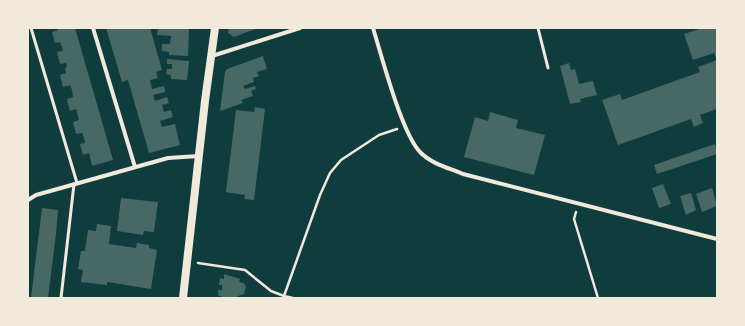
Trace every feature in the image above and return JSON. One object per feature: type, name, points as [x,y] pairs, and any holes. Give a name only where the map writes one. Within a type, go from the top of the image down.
[{"type":"main road","points":[[183,298],[215,28]]},
{"type":"street","points":[[93,28],[135,167]]},
{"type":"street","points":[[212,56],[300,28]]},
{"type":"street","points":[[373,28],[409,136],[421,153],[436,163],[462,174],[717,240]]},
{"type":"street","points":[[28,200],[36,195],[168,158],[200,156]]},
{"type":"lane","points":[[31,28],[75,184],[61,298]]},
{"type":"lane","points":[[538,28],[548,68]]},
{"type":"path","points":[[283,297],[320,195],[330,174],[341,160],[379,135],[406,126]]},
{"type":"path","points":[[579,204],[574,219],[598,298]]},
{"type":"path","points":[[187,261],[245,270],[271,292],[283,297],[293,298]]},
{"type":"building","points":[[57,28],[75,28],[113,160],[92,166],[89,153],[83,155],[80,144],[85,143],[84,138],[82,133],[76,134],[73,122],[79,120],[76,109],[70,111],[67,99],[73,97],[72,90],[70,85],[63,87],[60,75],[66,73],[65,68],[67,67],[66,63],[60,64],[57,52],[63,51],[62,47],[60,42],[55,43],[52,32],[58,30]]},
{"type":"building","points":[[106,28],[150,28],[162,70],[156,72],[158,78],[150,80],[152,89],[164,86],[165,92],[153,95],[155,101],[167,97],[169,103],[162,105],[164,112],[171,110],[173,117],[160,121],[162,127],[175,124],[180,145],[149,153],[128,80],[122,82]]},
{"type":"building","points":[[158,28],[189,29],[188,56],[169,55],[169,52],[162,51],[162,44],[170,44],[171,36],[157,35]]},
{"type":"building","points":[[229,28],[258,28],[234,37],[228,33]]},
{"type":"building","points":[[702,28],[717,28],[717,60],[714,53],[693,60],[684,34]]},
{"type":"building","points":[[263,56],[267,69],[257,72],[259,76],[253,78],[254,82],[243,86],[245,89],[255,86],[256,89],[251,91],[253,96],[241,100],[243,103],[220,111],[225,72],[227,69]]},
{"type":"building","points":[[167,59],[189,61],[187,80],[171,79],[171,75],[166,74],[167,69],[172,69],[172,64],[167,64]]},
{"type":"building","points":[[717,60],[717,109],[700,115],[703,123],[694,127],[691,119],[618,145],[602,100],[620,94],[622,100],[700,72],[698,67]]},
{"type":"building","points":[[569,63],[571,70],[575,69],[579,84],[593,81],[597,95],[580,99],[581,102],[570,104],[560,66]]},
{"type":"building","points":[[255,107],[265,109],[254,200],[244,199],[245,195],[226,192],[236,110],[254,112]]},
{"type":"building","points":[[490,112],[518,120],[516,128],[545,135],[534,175],[464,157],[475,117],[488,121]]},
{"type":"building","points":[[715,144],[717,154],[657,174],[654,165]]},
{"type":"building","points":[[663,184],[671,204],[659,208],[652,188]]},
{"type":"building","points":[[712,188],[717,206],[702,212],[696,194]]},
{"type":"building","points":[[691,193],[696,210],[686,215],[680,196]]},
{"type":"building","points":[[121,198],[158,202],[154,232],[144,231],[143,235],[117,231]]},
{"type":"building","points":[[42,208],[58,210],[56,234],[48,298],[31,298]]},
{"type":"building","points":[[97,224],[111,226],[109,244],[136,248],[137,243],[149,245],[149,248],[157,250],[151,289],[107,282],[107,285],[81,282],[83,270],[78,269],[81,251],[85,251],[88,230],[96,231]]},
{"type":"building","points":[[224,274],[240,279],[239,282],[244,283],[246,287],[244,294],[238,296],[237,298],[224,298],[218,295],[218,290],[222,290],[222,285],[219,285],[220,278],[224,279]]}]
